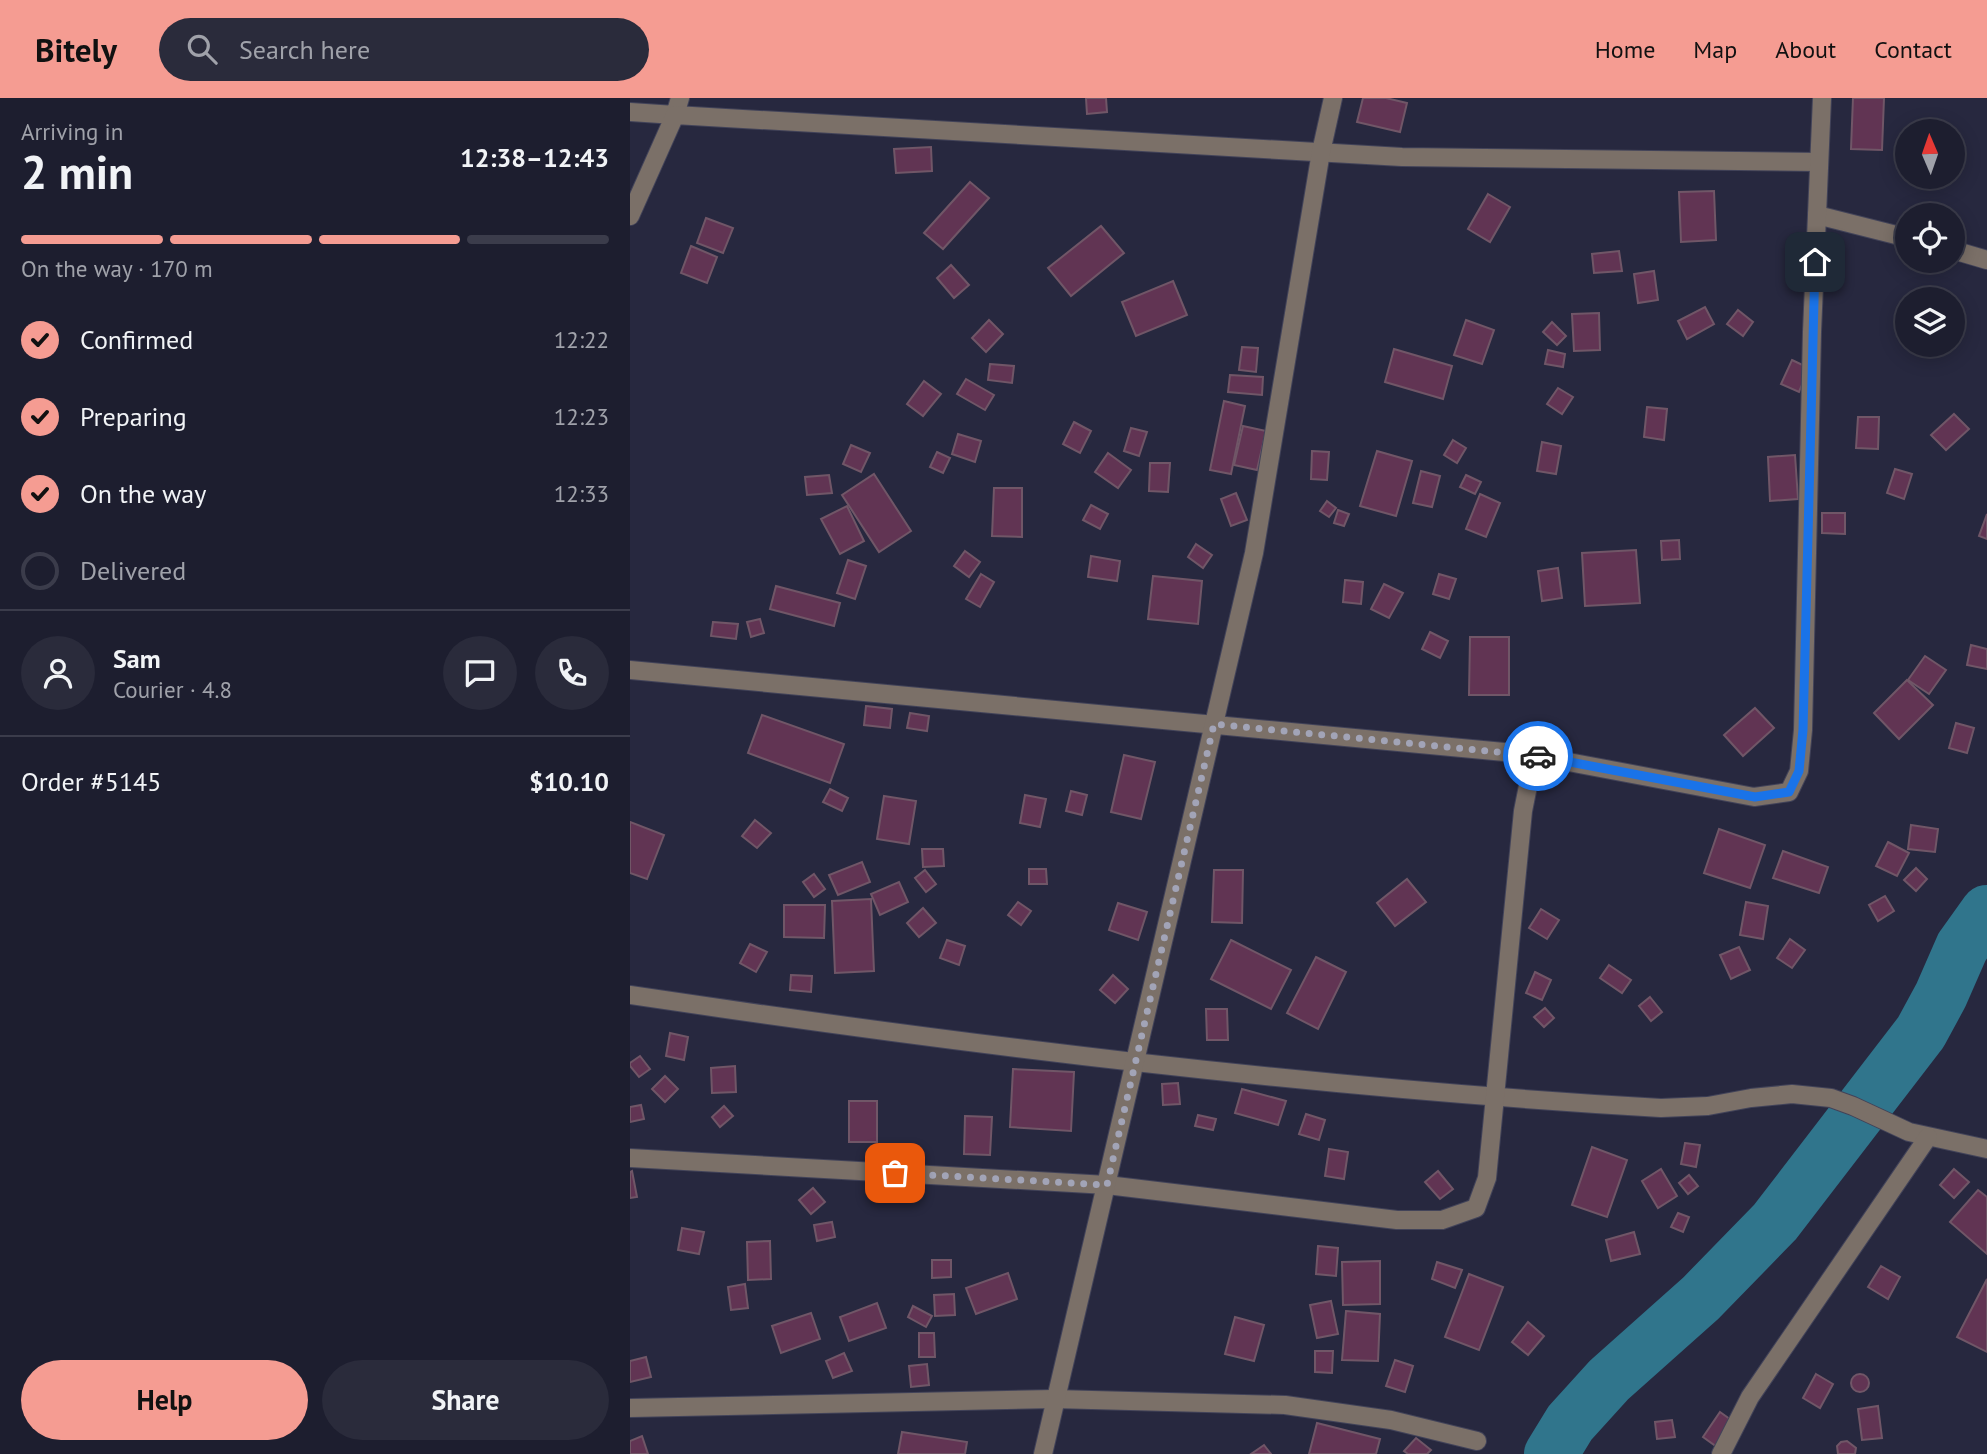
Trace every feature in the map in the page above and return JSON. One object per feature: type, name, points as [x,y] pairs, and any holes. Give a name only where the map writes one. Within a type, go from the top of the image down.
[{"type":"street","points":[[1043,1454],[1254,553],[1321,152],[1333,98]]},
{"type":"street","points":[[630,670],[1526,754],[1755,797],[1789,792],[1799,771],[1803,730],[1822,98]]},
{"type":"street","points":[[630,216],[677,106]]},
{"type":"street","points":[[630,112],[677,106],[1402,157],[1818,162]]},
{"type":"street","points":[[1817,215],[1895,235]]},
{"type":"street","points":[[1965,254],[1987,260]]},
{"type":"street","points":[[630,1158],[1107,1185],[1397,1220],[1441,1220],[1476,1208],[1487,1178],[1523,811],[1529,781],[1526,754]]},
{"type":"street","points":[[630,995],[779,1017],[1263,1077],[1661,1108],[1709,1106],[1791,1094],[1831,1098],[1909,1132],[1987,1149]]},
{"type":"street","points":[[1721,1454],[1750,1397],[1928,1137]]},
{"type":"street","points":[[630,1409],[1054,1399],[1285,1405],[1391,1420],[1477,1441]]},
{"type":"building","points":[[1086,98],[1106,98],[1107,112],[1087,114]]},
{"type":"building","points":[[1363,98],[1386,98],[1407,103],[1400,132],[1357,122]]},
{"type":"building","points":[[1853,98],[1884,98],[1882,150],[1851,149]]},
{"type":"building","points":[[931,147],[932,171],[896,173],[894,149]]},
{"type":"building","points":[[970,182],[989,198],[943,249],[924,233]]},
{"type":"building","points":[[1714,191],[1716,240],[1681,242],[1679,192]]},
{"type":"building","points":[[1488,194],[1510,207],[1490,242],[1468,229]]},
{"type":"building","points":[[706,218],[733,228],[723,253],[697,243]]},
{"type":"building","points":[[1101,226],[1124,253],[1071,296],[1048,268]]},
{"type":"building","points":[[691,246],[717,257],[707,283],[681,273]]},
{"type":"building","points":[[1619,251],[1622,271],[1594,273],[1592,254]]},
{"type":"building","points":[[951,265],[969,285],[954,298],[937,278]]},
{"type":"building","points":[[1654,271],[1658,300],[1638,303],[1634,274]]},
{"type":"building","points":[[1173,281],[1187,315],[1136,336],[1122,302]]},
{"type":"building","points":[[1705,307],[1714,324],[1687,339],[1678,321]]},
{"type":"building","points":[[1738,310],[1753,322],[1743,336],[1727,324]]},
{"type":"building","points":[[1599,313],[1600,350],[1574,351],[1572,314]]},
{"type":"building","points":[[989,320],[1003,334],[986,352],[972,338]]},
{"type":"building","points":[[1466,320],[1494,330],[1482,364],[1454,355]]},
{"type":"building","points":[[1552,322],[1566,336],[1557,345],[1543,332]]},
{"type":"building","points":[[1242,347],[1258,348],[1256,372],[1239,370]]},
{"type":"building","points":[[1394,349],[1452,366],[1443,399],[1385,382]]},
{"type":"building","points":[[1548,350],[1565,354],[1563,367],[1545,364]]},
{"type":"building","points":[[1792,360],[1809,368],[1799,392],[1781,384]]},
{"type":"building","points":[[990,364],[1014,366],[1012,383],[988,380]]},
{"type":"building","points":[[1230,375],[1263,377],[1262,395],[1228,392]]},
{"type":"building","points":[[966,379],[994,395],[985,410],[957,394]]},
{"type":"building","points":[[924,381],[941,394],[923,416],[907,404]]},
{"type":"building","points":[[1558,388],[1573,397],[1562,414],[1547,404]]},
{"type":"building","points":[[1224,401],[1245,406],[1231,474],[1210,470]]},
{"type":"building","points":[[1647,407],[1667,409],[1664,440],[1644,437]]},
{"type":"building","points":[[1954,414],[1969,429],[1946,450],[1931,435]]},
{"type":"building","points":[[1858,417],[1879,417],[1878,449],[1856,448]]},
{"type":"building","points":[[1074,422],[1091,431],[1080,453],[1063,444]]},
{"type":"building","points":[[1243,426],[1266,431],[1257,470],[1234,465]]},
{"type":"building","points":[[1131,428],[1147,432],[1139,456],[1124,451]]},
{"type":"building","points":[[958,434],[981,441],[975,462],[952,454]]},
{"type":"building","points":[[1453,440],[1466,448],[1457,463],[1444,455]]},
{"type":"building","points":[[1542,442],[1561,446],[1556,474],[1537,471]]},
{"type":"building","points":[[851,445],[870,453],[861,472],[843,464]]},
{"type":"building","points":[[1312,451],[1329,452],[1327,480],[1311,479]]},
{"type":"building","points":[[1377,451],[1412,461],[1396,516],[1360,506]]},
{"type":"building","points":[[937,452],[950,458],[943,473],[930,467]]},
{"type":"building","points":[[1108,453],[1131,470],[1118,488],[1095,472]]},
{"type":"building","points":[[1795,455],[1798,499],[1770,501],[1768,457]]},
{"type":"building","points":[[1150,463],[1170,463],[1168,492],[1149,491]]},
{"type":"building","points":[[1895,469],[1912,474],[1904,499],[1887,493]]},
{"type":"building","points":[[1421,471],[1440,476],[1432,507],[1413,503]]},
{"type":"building","points":[[874,474],[911,531],[879,552],[842,495]]},
{"type":"building","points":[[829,475],[832,493],[807,495],[805,477]]},
{"type":"building","points":[[1466,475],[1481,482],[1475,494],[1460,487]]},
{"type":"building","points":[[994,488],[1022,488],[1022,537],[992,536]]},
{"type":"building","points":[[1236,493],[1247,520],[1231,526],[1221,499]]},
{"type":"building","points":[[1480,494],[1500,503],[1486,537],[1466,529]]},
{"type":"building","points":[[1327,501],[1336,508],[1329,517],[1320,511]]},
{"type":"building","points":[[1091,505],[1108,514],[1100,529],[1083,520]]},
{"type":"building","points":[[847,506],[864,541],[840,554],[821,519]]},
{"type":"building","points":[[1338,510],[1349,514],[1344,526],[1334,523]]},
{"type":"building","points":[[1822,513],[1845,513],[1845,534],[1822,533]]},
{"type":"building","points":[[1987,514],[1987,539],[1979,536]]},
{"type":"building","points":[[1679,540],[1680,559],[1662,560],[1661,541]]},
{"type":"building","points":[[1196,544],[1212,555],[1203,568],[1188,557]]},
{"type":"building","points":[[1636,550],[1640,603],[1585,606],[1582,553]]},
{"type":"building","points":[[965,551],[980,562],[969,577],[954,566]]},
{"type":"building","points":[[1091,556],[1120,561],[1117,581],[1088,577]]},
{"type":"building","points":[[848,560],[866,566],[855,599],[837,593]]},
{"type":"building","points":[[1558,568],[1562,598],[1542,601],[1538,571]]},
{"type":"building","points":[[981,574],[994,582],[980,607],[966,599]]},
{"type":"building","points":[[1439,574],[1456,579],[1449,599],[1433,594]]},
{"type":"building","points":[[1153,576],[1202,581],[1198,624],[1148,619]]},
{"type":"building","points":[[1345,580],[1363,582],[1361,604],[1343,602]]},
{"type":"building","points":[[1384,584],[1403,593],[1389,618],[1371,609]]},
{"type":"building","points":[[776,586],[840,603],[834,626],[770,609]]},
{"type":"building","points":[[760,619],[764,633],[751,637],[747,622]]},
{"type":"building","points":[[713,622],[738,624],[736,639],[711,636]]},
{"type":"building","points":[[1430,632],[1448,641],[1440,658],[1422,649]]},
{"type":"building","points":[[1470,637],[1509,637],[1509,695],[1469,695]]},
{"type":"building","points":[[1971,645],[1987,649],[1987,669],[1967,665]]},
{"type":"building","points":[[1925,656],[1946,670],[1929,694],[1908,680]]},
{"type":"building","points":[[1907,680],[1933,705],[1899,739],[1874,713]]},
{"type":"building","points":[[866,706],[892,709],[890,728],[864,725]]},
{"type":"building","points":[[1755,708],[1774,728],[1743,756],[1724,735]]},
{"type":"building","points":[[910,713],[929,716],[927,731],[907,728]]},
{"type":"building","points":[[762,715],[844,744],[830,783],[748,753]]},
{"type":"building","points":[[1956,723],[1974,728],[1967,753],[1949,748]]},
{"type":"building","points":[[1124,755],[1155,762],[1141,819],[1111,812]]},
{"type":"building","points":[[830,789],[848,798],[842,811],[823,802]]},
{"type":"building","points":[[1071,791],[1087,795],[1082,815],[1066,811]]},
{"type":"building","points":[[1025,795],[1046,799],[1040,827],[1020,823]]},
{"type":"building","points":[[884,796],[916,801],[909,844],[877,839]]},
{"type":"building","points":[[755,820],[771,833],[757,848],[742,836]]},
{"type":"building","points":[[630,822],[664,835],[647,879],[630,873]]},
{"type":"building","points":[[1911,825],[1938,829],[1935,852],[1908,849]]},
{"type":"building","points":[[1719,829],[1765,845],[1750,888],[1704,873]]},
{"type":"building","points":[[1888,842],[1909,853],[1897,876],[1876,866]]},
{"type":"building","points":[[922,849],[943,849],[944,866],[923,867]]},
{"type":"building","points":[[1783,851],[1828,867],[1819,893],[1773,878]]},
{"type":"building","points":[[862,862],[870,882],[838,895],[829,875]]},
{"type":"building","points":[[1916,868],[1927,879],[1916,891],[1904,880]]},
{"type":"building","points":[[1029,869],[1046,869],[1047,884],[1029,884]]},
{"type":"building","points":[[925,870],[936,884],[926,892],[915,878]]},
{"type":"building","points":[[1214,870],[1243,870],[1242,923],[1212,922]]},
{"type":"building","points":[[814,874],[825,889],[814,897],[803,882]]},
{"type":"building","points":[[1407,879],[1426,902],[1395,926],[1377,903]]},
{"type":"building","points":[[899,882],[908,902],[880,915],[871,894]]},
{"type":"building","points":[[1885,896],[1894,911],[1878,921],[1869,905]]},
{"type":"building","points":[[871,899],[874,971],[835,973],[832,901]]},
{"type":"building","points":[[1018,902],[1031,911],[1021,925],[1008,915]]},
{"type":"building","points":[[1746,902],[1768,906],[1763,939],[1740,935]]},
{"type":"building","points":[[1118,903],[1147,912],[1138,940],[1109,930]]},
{"type":"building","points":[[784,905],[825,905],[824,938],[784,937]]},
{"type":"building","points":[[923,908],[936,923],[919,937],[907,923]]},
{"type":"building","points":[[1541,909],[1559,920],[1547,939],[1529,928]]},
{"type":"building","points":[[1790,939],[1805,950],[1792,968],[1777,958]]},
{"type":"building","points":[[947,940],[965,946],[959,965],[940,958]]},
{"type":"building","points":[[1231,940],[1291,970],[1271,1009],[1211,979]]},
{"type":"building","points":[[750,944],[767,952],[756,972],[740,963]]},
{"type":"building","points":[[1739,947],[1750,970],[1731,979],[1720,955]]},
{"type":"building","points":[[1316,957],[1346,972],[1318,1029],[1287,1013]]},
{"type":"building","points":[[1609,965],[1631,980],[1622,993],[1600,978]]},
{"type":"building","points":[[1535,972],[1551,980],[1542,1000],[1526,993]]},
{"type":"building","points":[[791,975],[812,976],[811,992],[790,990]]},
{"type":"building","points":[[1113,975],[1128,989],[1115,1003],[1100,990]]},
{"type":"building","points":[[1650,997],[1662,1012],[1651,1021],[1639,1006]]},
{"type":"building","points":[[1545,1008],[1554,1018],[1544,1027],[1534,1017]]},
{"type":"building","points":[[1206,1009],[1227,1009],[1228,1040],[1207,1040]]},
{"type":"building","points":[[670,1033],[688,1037],[684,1060],[666,1056]]},
{"type":"building","points":[[640,1056],[650,1069],[639,1077],[630,1063]]},
{"type":"building","points":[[735,1066],[736,1092],[712,1093],[711,1068]]},
{"type":"building","points":[[1013,1069],[1074,1072],[1071,1131],[1010,1127]]},
{"type":"building","points":[[665,1076],[678,1089],[665,1102],[652,1089]]},
{"type":"building","points":[[1178,1083],[1180,1104],[1163,1105],[1162,1084]]},
{"type":"building","points":[[1242,1089],[1286,1101],[1278,1125],[1235,1113]]},
{"type":"building","points":[[849,1101],[877,1101],[877,1142],[849,1142]]},
{"type":"building","points":[[641,1105],[644,1119],[630,1122],[630,1107]]},
{"type":"building","points":[[724,1106],[733,1116],[720,1127],[712,1117]]},
{"type":"building","points":[[1306,1114],[1325,1120],[1319,1140],[1299,1134]]},
{"type":"building","points":[[1198,1115],[1216,1119],[1213,1130],[1195,1126]]},
{"type":"building","points":[[965,1116],[992,1117],[990,1155],[964,1154]]},
{"type":"building","points":[[1685,1143],[1700,1145],[1696,1167],[1681,1164]]},
{"type":"building","points":[[1592,1147],[1627,1160],[1607,1217],[1572,1205]]},
{"type":"building","points":[[1329,1149],[1348,1152],[1344,1179],[1325,1176]]},
{"type":"building","points":[[1661,1169],[1677,1196],[1658,1208],[1642,1181]]},
{"type":"building","points":[[1954,1169],[1969,1182],[1954,1198],[1940,1185]]},
{"type":"building","points":[[632,1171],[637,1197],[630,1198],[630,1172]]},
{"type":"building","points":[[1438,1171],[1453,1189],[1440,1199],[1425,1182]]},
{"type":"building","points":[[1689,1175],[1698,1186],[1688,1194],[1679,1183]]},
{"type":"building","points":[[813,1188],[825,1202],[811,1214],[799,1200]]},
{"type":"building","points":[[1978,1190],[1987,1197],[1987,1254],[1950,1222]]},
{"type":"building","points":[[1678,1213],[1689,1217],[1683,1232],[1671,1227]]},
{"type":"building","points":[[832,1222],[835,1237],[817,1241],[814,1225]]},
{"type":"building","points":[[682,1228],[704,1232],[699,1254],[678,1250]]},
{"type":"building","points":[[1634,1232],[1640,1254],[1611,1261],[1606,1240]]},
{"type":"building","points":[[770,1241],[771,1279],[748,1280],[747,1242]]},
{"type":"building","points":[[1318,1246],[1338,1248],[1336,1276],[1316,1274]]},
{"type":"building","points":[[932,1260],[951,1260],[951,1277],[932,1278]]},
{"type":"building","points":[[1380,1261],[1380,1304],[1343,1305],[1342,1262]]},
{"type":"building","points":[[1437,1262],[1462,1270],[1455,1288],[1432,1279]]},
{"type":"building","points":[[1881,1266],[1900,1277],[1888,1299],[1868,1287]]},
{"type":"building","points":[[1008,1273],[1017,1299],[976,1314],[966,1288]]},
{"type":"building","points":[[1469,1274],[1503,1287],[1479,1350],[1445,1337]]},
{"type":"building","points":[[1987,1279],[1987,1352],[1957,1337]]},
{"type":"building","points":[[745,1284],[748,1308],[731,1310],[728,1287]]},
{"type":"building","points":[[954,1294],[955,1315],[935,1316],[934,1295]]},
{"type":"building","points":[[1331,1301],[1338,1334],[1317,1338],[1310,1305]]},
{"type":"building","points":[[877,1303],[886,1328],[849,1341],[840,1317]]},
{"type":"building","points":[[913,1306],[932,1316],[926,1327],[908,1317]]},
{"type":"building","points":[[1346,1311],[1380,1314],[1378,1361],[1342,1360]]},
{"type":"building","points":[[811,1313],[820,1339],[781,1353],[772,1326]]},
{"type":"building","points":[[1235,1317],[1264,1325],[1254,1361],[1225,1354]]},
{"type":"building","points":[[1528,1322],[1544,1336],[1528,1355],[1512,1342]]},
{"type":"building","points":[[919,1333],[934,1333],[935,1357],[919,1357]]},
{"type":"building","points":[[1315,1351],[1333,1351],[1332,1373],[1315,1372]]},
{"type":"building","points":[[844,1353],[852,1371],[833,1378],[826,1361]]},
{"type":"building","points":[[646,1357],[651,1377],[630,1382],[630,1361]]},
{"type":"building","points":[[1395,1360],[1413,1366],[1405,1392],[1386,1386]]},
{"type":"building","points":[[927,1364],[929,1385],[911,1387],[909,1366]]},
{"type":"building","points":[[1816,1374],[1833,1384],[1820,1408],[1803,1398]]},
{"type":"building","points":[[1860,1374],[1866,1377],[1869,1383],[1866,1389],[1860,1392],[1854,1389],[1851,1383],[1854,1377]]},
{"type":"building","points":[[1878,1406],[1882,1438],[1862,1440],[1858,1409]]},
{"type":"building","points":[[1720,1412],[1734,1422],[1717,1447],[1703,1437]]},
{"type":"building","points":[[1672,1420],[1675,1437],[1657,1439],[1655,1422]]},
{"type":"building","points":[[1317,1423],[1380,1439],[1376,1454],[1309,1454]]},
{"type":"building","points":[[902,1432],[967,1442],[965,1454],[898,1454]]},
{"type":"building","points":[[642,1436],[648,1454],[630,1454],[630,1441]]},
{"type":"building","points":[[1416,1438],[1431,1450],[1427,1454],[1408,1454],[1404,1451]]},
{"type":"building","points":[[1847,1441],[1856,1448],[1855,1454],[1838,1454],[1837,1446]]},
{"type":"building","points":[[1264,1445],[1271,1454],[1251,1454]]},
{"type":"waterway","points":[[1551,1454],[1570,1423],[1609,1380],[1701,1298],[1775,1222],[1921,1032],[1962,947],[1987,912]]},
{"type":"way so far","points":[[895,1173],[1107,1185],[1214,724],[1538,756]]},
{"type":"route","points":[[1538,756],[1755,797],[1789,792],[1799,771],[1803,730],[1815,262]]}]
